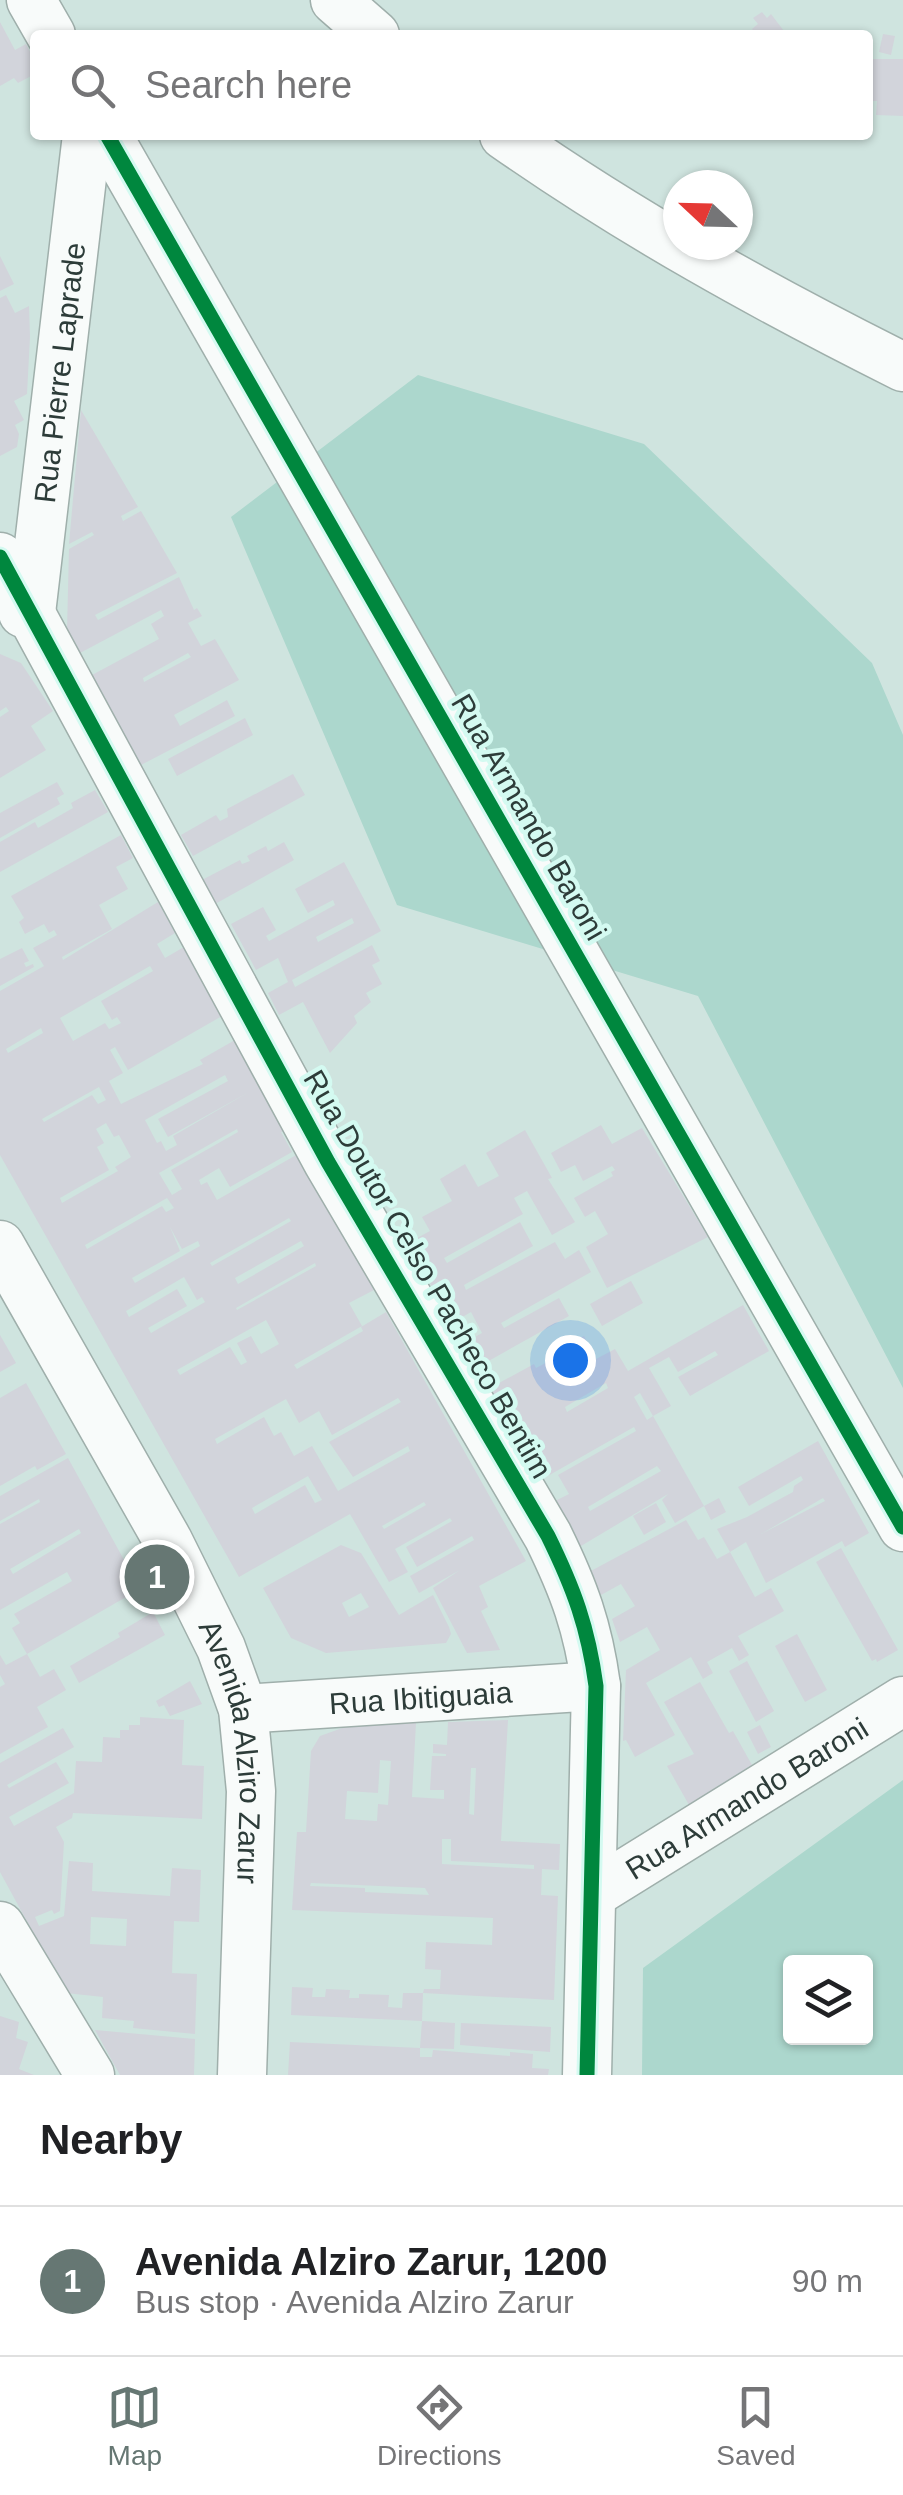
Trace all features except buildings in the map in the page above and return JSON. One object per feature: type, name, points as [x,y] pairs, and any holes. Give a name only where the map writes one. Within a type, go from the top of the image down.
[{"type":"street","points":[[32,0],[48,30]]},
{"type":"street","points":[[335,0],[369,30]]},
{"type":"street","name":"Rua Pierre Laprade","points":[[16,614],[86,140]]},
{"type":"street","name":"Rua Armando Baroni","points":[[110,140],[903,1527]]},
{"type":"street","points":[[511,140],[697,258],[903,367]]},
{"type":"street","name":"Rua Doutor Celso Pacheco Bentim","points":[[0,558],[16,614],[328,1162],[548,1536],[572,1586],[589,1635],[596,1686],[587,2075]]},
{"type":"street","name":"Avenida Alziro Zarur","points":[[0,1245],[168,1541],[221,1648],[243,1710],[250,1791],[242,2075]]},
{"type":"street","name":"Rua Ibitiguaia","points":[[243,1710],[596,1686]]},
{"type":"street","name":"Rua Armando Baroni","points":[[592,1894],[903,1701]]},
{"type":"street","points":[[0,1926],[90,2075]]},
{"type":"green space","points":[[418,375],[644,444],[872,663],[903,735],[903,1388],[698,996],[397,905],[231,517]]},
{"type":"green space","points":[[903,1780],[903,2075],[642,2075],[643,1968]]},
{"type":"cycle path","points":[[110,140],[903,1527]]},
{"type":"cycle path","points":[[0,557],[328,1162],[548,1536],[573,1591],[596,1686],[587,2075]]},
{"type":"place","name":"Avenida Alziro Zarur, 1200","points":[[157,1577]]}]
